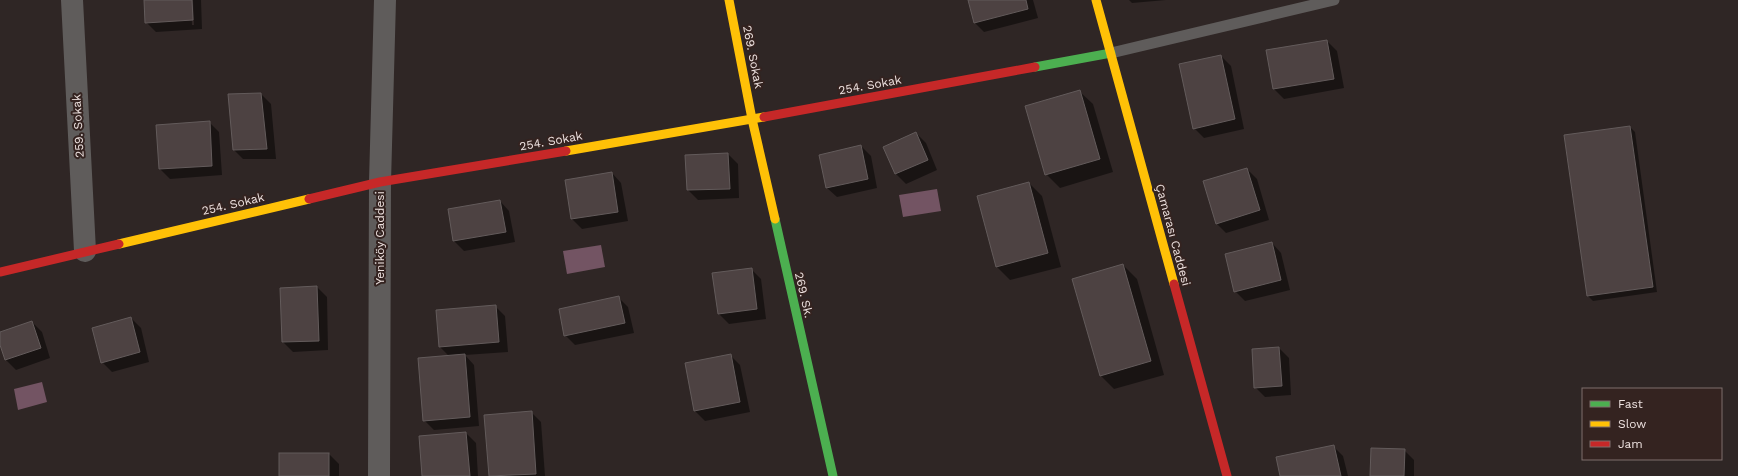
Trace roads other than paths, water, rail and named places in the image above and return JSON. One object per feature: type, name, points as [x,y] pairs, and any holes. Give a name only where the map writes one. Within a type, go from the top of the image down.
[{"type":"street","name":"259. Sokak","points":[[72,0],[85,251]]},
{"type":"street","name":"Yeniköy Caddesi","points":[[379,476],[380,182],[385,0]]},
{"type":"street","name":"269. Sokak","points":[[729,0],[752,119]]},
{"type":"street","name":"Çamarası Caddesi","points":[[1096,0],[1227,476]]},
{"type":"street","name":"254. Sokak","points":[[0,272],[380,182],[752,119],[1111,53]]},
{"type":"street","name":"269. Sk.","points":[[752,119],[833,476]]},
{"type":"lane","points":[[1111,53],[1334,0]]}]
